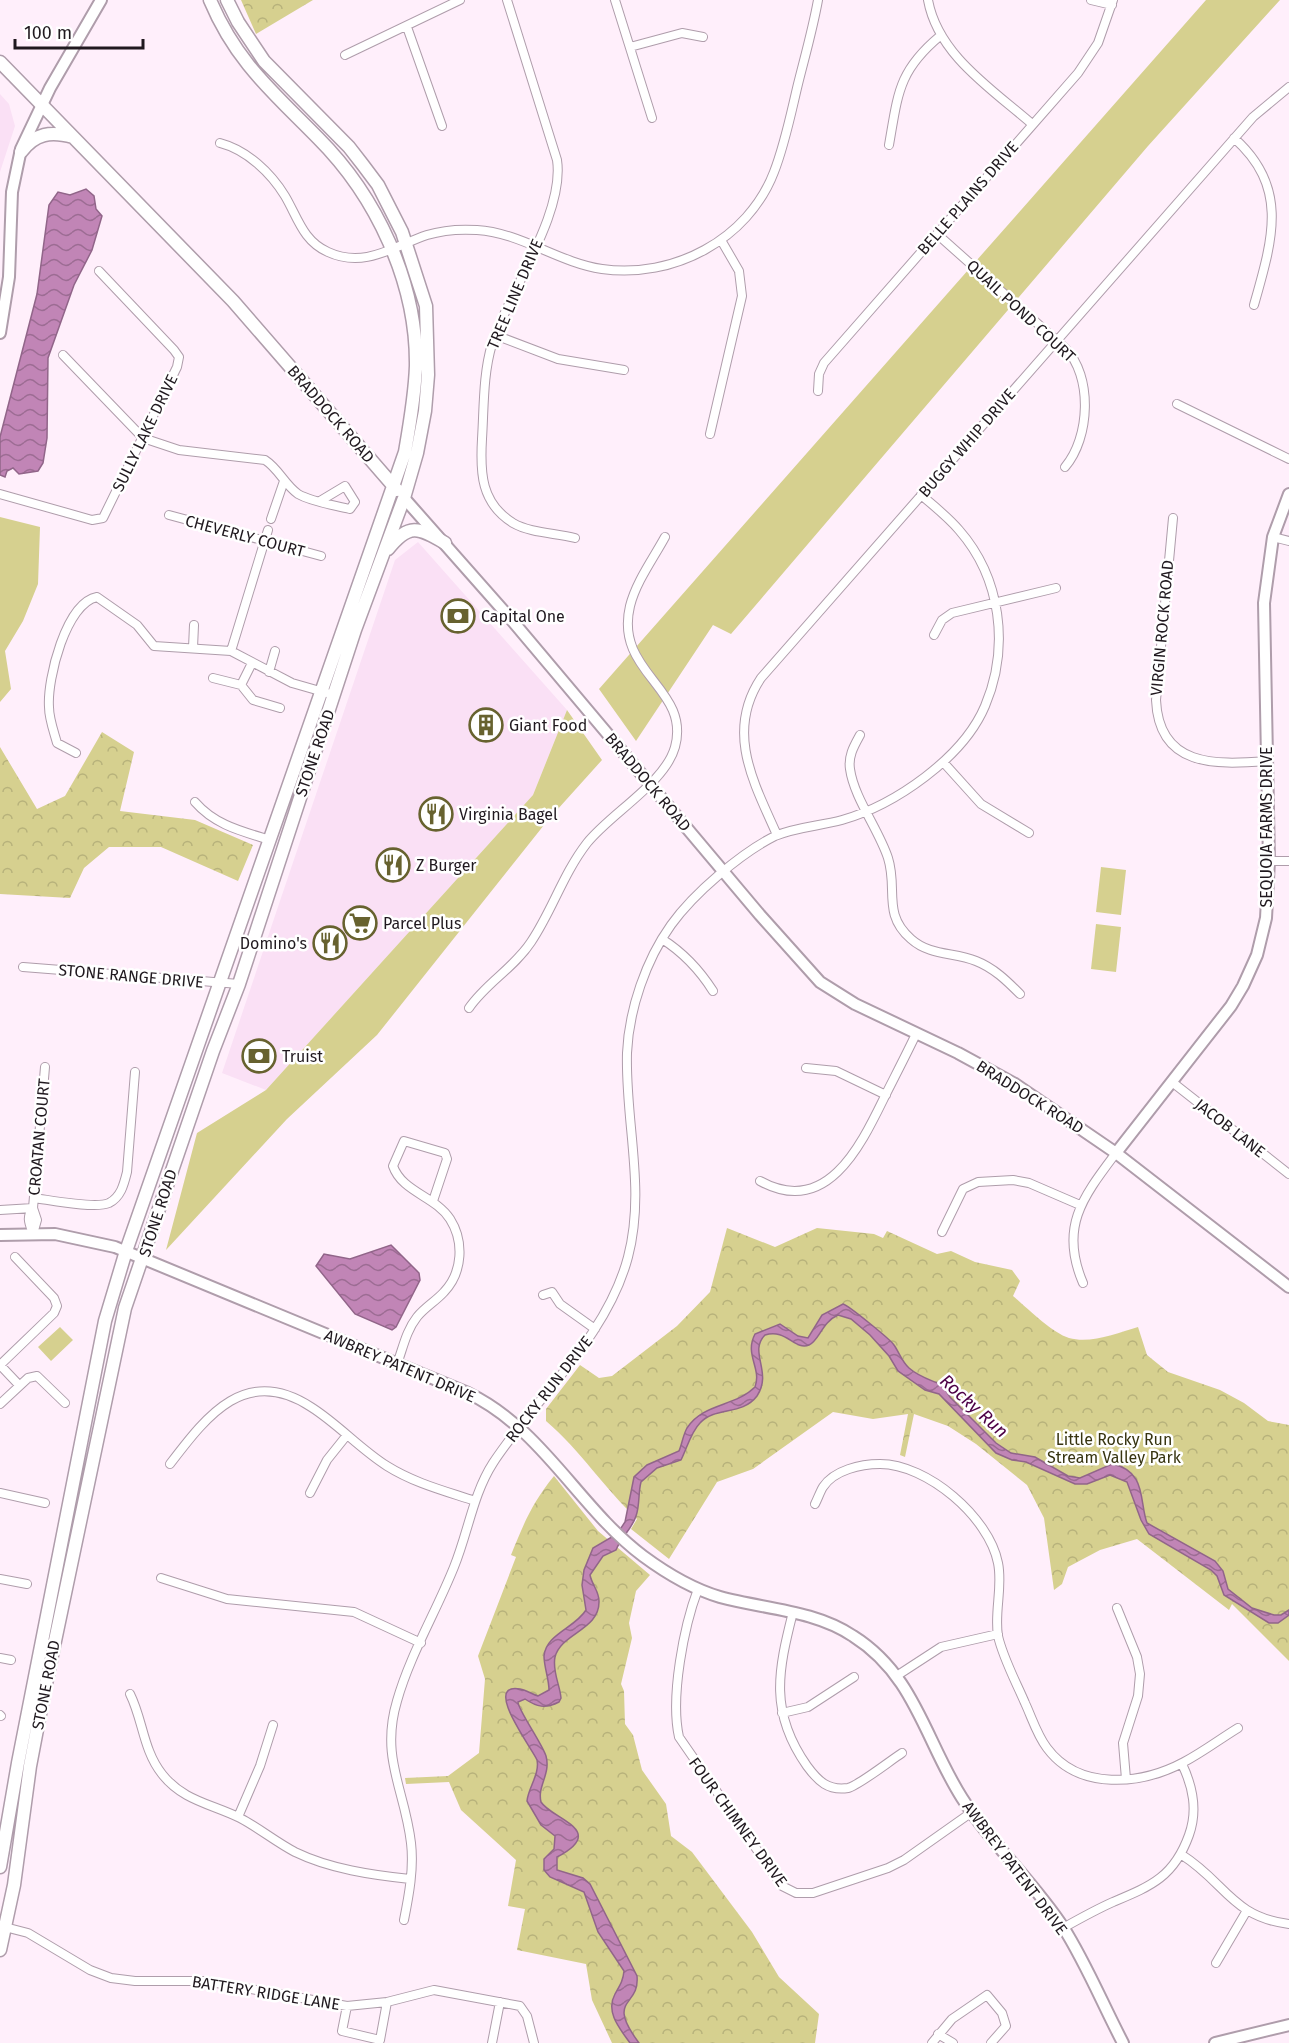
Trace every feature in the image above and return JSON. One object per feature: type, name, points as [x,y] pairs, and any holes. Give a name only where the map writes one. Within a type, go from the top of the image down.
[{"type":"main road","name":"STONE ROAD","points":[[0,1867],[18,1763],[105,1321],[126,1251],[222,983],[405,452],[413,405],[416,364],[407,300],[392,250],[379,220],[356,182],[317,137],[254,75],[223,28],[210,0]]},
{"type":"main road","name":"STONE ROAD","points":[[0,1950],[44,1698],[120,1328],[198,1096],[239,984],[334,695],[404,498],[421,435],[428,375],[426,306],[408,243],[378,185],[349,147],[264,61],[238,22],[227,0]]},
{"type":"main road","name":"BRADDOCK ROAD","points":[[0,62],[233,301],[404,498]]},
{"type":"main road","points":[[21,152],[30,142],[43,134],[55,133],[74,138]]},
{"type":"main road","points":[[383,554],[398,537],[412,530],[422,531],[445,543]]},
{"type":"street","points":[[0,333],[9,277],[11,201],[21,152],[42,104],[101,0]]},
{"type":"street","points":[[345,55],[460,0]]},
{"type":"street","name":"TREE LINE DRIVE","points":[[507,0],[558,168],[556,194],[495,335],[485,377],[480,470],[485,492],[501,513],[515,524],[575,538]]},
{"type":"street","points":[[615,0],[652,118]]},
{"type":"street","points":[[220,143],[235,147],[248,155],[270,178],[284,194],[305,235],[320,248],[349,259],[379,255],[430,234],[467,229],[506,233],[588,266],[633,271],[682,261],[721,240],[749,214],[774,173],[818,0]]},
{"type":"street","points":[[928,0],[940,36],[957,57],[1032,124]]},
{"type":"street","points":[[1091,0],[1112,3]]},
{"type":"street","name":"BELLE PLAINS DRIVE","points":[[818,391],[819,374],[824,363],[1090,56],[1104,31],[1112,3]]},
{"type":"street","points":[[407,27],[442,126]]},
{"type":"street","points":[[630,47],[682,33],[703,37]]},
{"type":"street","points":[[890,144],[896,100],[903,77],[920,53],[940,36]]},
{"type":"street","name":"BUGGY WHIP DRIVE","points":[[777,836],[745,756],[743,728],[750,698],[766,672],[1234,138],[1261,108],[1289,87]]},
{"type":"street","points":[[1234,138],[1264,165],[1277,201],[1276,227],[1254,305]]},
{"type":"street","name":"QUAIL POND COURT","points":[[937,234],[1057,340],[1077,362],[1085,388],[1079,444],[1065,467]]},
{"type":"street","points":[[710,434],[742,296],[739,271],[721,240]]},
{"type":"street","name":"SULLY LAKE DRIVE","points":[[0,494],[92,520],[103,518],[143,438],[179,357],[99,271]]},
{"type":"street","points":[[495,335],[558,359],[624,370]]},
{"type":"street","points":[[63,355],[143,438],[179,450],[265,460],[276,468],[284,481],[300,495],[320,501]]},
{"type":"street","points":[[1178,404],[1289,459]]},
{"type":"street","points":[[271,519],[284,481]]},
{"type":"street","name":"SEQUOIA FARMS DRIVE","points":[[1116,1153],[1231,1006],[1251,970],[1266,918],[1269,861],[1264,603],[1273,537],[1289,494]]},
{"type":"street","points":[[777,836],[841,820],[866,810],[944,763],[972,730],[992,687],[1000,641],[995,602],[988,578],[971,546],[951,521],[921,495]]},
{"type":"street","name":"BRADDOCK ROAD","points":[[404,498],[820,982],[855,1004],[1015,1084],[1116,1153],[1289,1287]]},
{"type":"street","name":"CHEVERLY COURT","points":[[169,515],[321,556]]},
{"type":"street","name":"VIRGIN ROCK ROAD","points":[[1173,518],[1156,700],[1159,723],[1177,749],[1194,759],[1211,763],[1266,761]]},
{"type":"street","points":[[231,651],[268,530]]},
{"type":"street","points":[[469,1008],[479,993],[509,968],[531,943],[565,876],[588,842],[606,822],[650,783],[669,762],[675,749],[678,728],[668,698],[645,673],[635,657],[629,640],[628,620],[635,592],[665,537]]},
{"type":"street","points":[[1273,537],[1289,541]]},
{"type":"street","points":[[934,635],[942,620],[952,613],[1056,588]]},
{"type":"street","points":[[76,753],[57,743],[49,709],[50,681],[57,653],[81,605],[89,598],[97,597],[137,625],[154,646],[231,651],[292,683],[334,695]]},
{"type":"street","points":[[193,648],[194,624]]},
{"type":"street","points":[[269,672],[275,651]]},
{"type":"street","points":[[241,685],[252,663]]},
{"type":"street","points":[[213,678],[241,685],[253,700],[280,708]]},
{"type":"street","points":[[860,735],[850,754],[849,767],[887,856],[891,873],[891,906],[904,932],[928,950],[965,957],[985,965],[1020,994]]},
{"type":"street","points":[[944,763],[981,804],[1029,833]]},
{"type":"street","points":[[195,802],[207,816],[219,823],[270,840]]},
{"type":"street","name":"ROCKY RUN DRIVE","points":[[404,1920],[410,1878],[411,1840],[394,1780],[391,1740],[396,1702],[455,1565],[489,1469],[595,1329],[619,1285],[633,1235],[637,1199],[629,1087],[630,1029],[649,966],[662,939],[688,904],[725,873],[777,836]]},
{"type":"street","points":[[1269,861],[1289,861]]},
{"type":"street","points":[[662,939],[686,956],[701,972],[713,991]]},
{"type":"street","name":"STONE RANGE DRIVE","points":[[23,967],[239,984]]},
{"type":"street","points":[[760,1181],[777,1190],[790,1192],[829,1178],[858,1150],[916,1035]]},
{"type":"street","name":"CROATAN COURT","points":[[33,1233],[37,1220],[33,1208],[45,1066]]},
{"type":"street","points":[[806,1068],[836,1071],[886,1095]]},
{"type":"street","points":[[34,1198],[97,1204],[108,1203],[117,1197],[123,1187],[127,1172],[135,1072]]},
{"type":"street","name":"JACOB LANE","points":[[1172,1082],[1289,1174]]},
{"type":"street","points":[[397,1364],[408,1331],[416,1318],[447,1290],[458,1269],[460,1249],[450,1218],[433,1201],[397,1176],[393,1166],[404,1140],[444,1153],[447,1159],[433,1201]]},
{"type":"street","points":[[1083,1283],[1073,1246],[1080,1205],[1116,1153]]},
{"type":"street","points":[[942,1232],[963,1189],[978,1182],[1013,1180],[1029,1183],[1080,1205]]},
{"type":"street","points":[[0,1210],[33,1208]]},
{"type":"street","name":"AWBREY PATENT DRIVE","points":[[0,1235],[33,1233],[72,1236],[126,1251],[244,1298],[477,1398],[518,1428],[557,1464],[610,1528],[657,1566],[698,1589],[738,1601],[793,1612],[833,1624],[853,1635],[898,1675],[972,1812],[1063,1928],[1123,2043]]},
{"type":"street","points":[[15,1257],[54,1298],[57,1306],[54,1313],[0,1365],[19,1385]]},
{"type":"street","points":[[543,1295],[552,1292],[560,1304],[595,1329]]},
{"type":"street","points":[[0,1404],[28,1378],[40,1378],[65,1403]]},
{"type":"street","points":[[170,1464],[200,1425],[218,1407],[233,1399],[255,1394],[280,1394],[300,1401],[384,1465],[404,1476],[476,1501]]},
{"type":"street","points":[[310,1494],[327,1460],[347,1435]]},
{"type":"street","points":[[815,1504],[828,1481],[849,1469],[866,1465],[899,1466],[927,1478],[970,1512],[988,1536],[995,1551],[1000,1576],[998,1634],[1041,1740],[1052,1754],[1068,1767],[1088,1777],[1106,1780],[1126,1779],[1182,1764],[1238,1728]]},
{"type":"street","points":[[0,1493],[45,1503]]},
{"type":"street","points":[[161,1578],[227,1599],[354,1612],[421,1643]]},
{"type":"street","points":[[0,1579],[27,1584]]},
{"type":"street","name":"FOUR CHIMNEY DRIVE","points":[[698,1589],[689,1613],[681,1660],[677,1717],[679,1737],[782,1886],[796,1893],[813,1893],[888,1868],[904,1860],[972,1812]]},
{"type":"street","points":[[1117,1608],[1137,1657],[1140,1674],[1138,1696],[1123,1743],[1126,1779]]},
{"type":"street","points":[[793,1612],[780,1670],[782,1713],[791,1740],[817,1780],[832,1788],[854,1786],[902,1753]]},
{"type":"street","points":[[898,1675],[941,1647],[998,1634]]},
{"type":"street","points":[[0,1658],[11,1660]]},
{"type":"street","points":[[782,1713],[808,1707],[854,1677]]},
{"type":"street","points":[[130,1694],[139,1713],[147,1747],[168,1781],[195,1801],[238,1817],[285,1846],[308,1857],[367,1873],[410,1878]]},
{"type":"street","points":[[238,1817],[260,1766],[273,1725]]},
{"type":"street","points":[[1063,1928],[1145,1889],[1163,1877],[1182,1855],[1192,1828],[1194,1809],[1191,1783],[1182,1764]]},
{"type":"street","points":[[1182,1855],[1207,1872],[1246,1912],[1261,1919],[1289,1924]]},
{"type":"street","points":[[1216,1963],[1246,1912]]},
{"type":"street","name":"BATTERY RIDGE LANE","points":[[3,1926],[28,1933],[90,1970],[111,1978],[135,1981],[205,1981],[347,2006],[387,2002],[434,1990],[520,2006],[527,2016],[534,2043]]},
{"type":"street","points":[[932,2043],[952,2019],[987,1995],[1002,2013],[1006,2026],[991,2043]]},
{"type":"street","points":[[347,2006],[342,2031],[380,2040],[387,2002]]},
{"type":"street","points":[[492,2043],[500,2002]]},
{"type":"street","points":[[1215,2043],[1289,2025]]},
{"type":"street","points":[[938,2034],[953,2043]]},
{"type":"shaded area","points":[[0,94],[9,104],[15,126],[0,172]]},
{"type":"shaded area","points":[[418,542],[567,710],[533,795],[266,1090],[222,1073],[395,560]]},
{"type":"green space","points":[[241,0],[313,0],[256,34]]},
{"type":"green space","points":[[1206,0],[1280,0],[1148,146],[731,634],[713,625],[636,741],[599,689]]},
{"type":"green space","points":[[0,517],[40,527],[38,584],[23,621],[5,651],[11,689],[0,702]]},
{"type":"green space","points":[[567,710],[602,760],[548,820],[377,1035],[287,1119],[166,1250],[197,1133],[266,1090],[533,795]]},
{"type":"green space","points":[[102,732],[134,752],[120,811],[195,820],[253,845],[238,881],[161,847],[109,847],[84,868],[70,898],[0,894],[0,747],[37,809],[65,796]]},
{"type":"green space","points":[[1101,867],[1126,870],[1121,915],[1096,912]]},
{"type":"green space","points":[[1096,924],[1121,927],[1116,972],[1091,969]]},
{"type":"green space","name":"Little Rocky Run Stream Valley Park","points":[[727,1228],[775,1247],[817,1228],[874,1234],[883,1238],[887,1231],[937,1254],[951,1251],[975,1262],[1012,1270],[1020,1281],[1013,1296],[1040,1320],[1062,1335],[1086,1340],[1138,1327],[1147,1355],[1168,1372],[1220,1390],[1244,1403],[1268,1421],[1289,1425],[1289,1661],[1232,1604],[1229,1610],[1137,1539],[1100,1550],[1068,1567],[1062,1584],[1054,1590],[1044,1518],[1027,1485],[976,1444],[948,1426],[914,1414],[905,1457],[900,1455],[908,1414],[873,1419],[833,1412],[753,1469],[717,1482],[669,1559],[631,1529],[637,1519],[546,1421],[546,1409],[580,1365],[599,1378],[612,1376],[677,1326],[710,1292]]},
{"type":"green space","points":[[60,1327],[73,1340],[51,1361],[38,1347]]},
{"type":"green space","points":[[554,1476],[598,1531],[650,1575],[636,1591],[629,1623],[632,1638],[621,1684],[624,1691],[625,1724],[633,1735],[642,1770],[666,1804],[671,1836],[692,1852],[752,1932],[779,1977],[819,2014],[815,2043],[612,2043],[592,2000],[586,1964],[517,1950],[525,1909],[508,1906],[516,1860],[461,1810],[449,1782],[406,1784],[405,1778],[448,1776],[479,1753],[485,1679],[478,1656],[516,1557],[511,1555],[520,1533],[534,1504]]},
{"type":"water","points":[[86,189],[94,196],[96,209],[102,216],[92,250],[74,285],[48,358],[47,438],[43,463],[38,471],[19,474],[13,468],[7,471],[5,477],[0,475],[0,437],[37,294],[49,205],[58,192],[70,195]]},
{"type":"water","points":[[391,1245],[419,1273],[420,1280],[396,1327],[392,1330],[355,1314],[316,1266],[324,1254],[350,1259]]},
{"type":"water","name":"Rocky Run","points":[[843,1304],[891,1342],[909,1368],[942,1385],[950,1397],[996,1443],[1011,1453],[1035,1457],[1068,1476],[1080,1478],[1112,1464],[1123,1468],[1131,1473],[1140,1488],[1147,1523],[1215,1561],[1223,1571],[1228,1589],[1252,1608],[1274,1615],[1281,1615],[1289,1610],[1289,1615],[1278,1623],[1269,1623],[1224,1595],[1217,1576],[1211,1570],[1149,1534],[1141,1520],[1127,1482],[1110,1475],[1087,1484],[1075,1484],[1026,1462],[1012,1460],[996,1453],[939,1394],[925,1390],[898,1371],[889,1356],[851,1319],[838,1315],[828,1322],[816,1340],[804,1346],[779,1334],[765,1335],[759,1348],[763,1379],[757,1396],[744,1406],[706,1418],[694,1431],[681,1460],[657,1468],[641,1482],[637,1512],[632,1525],[616,1550],[603,1556],[590,1575],[599,1597],[598,1611],[587,1625],[565,1642],[555,1657],[561,1698],[559,1702],[545,1706],[533,1704],[525,1699],[518,1702],[546,1756],[547,1769],[540,1796],[541,1802],[577,1832],[578,1839],[572,1848],[557,1857],[557,1870],[583,1878],[590,1884],[637,1976],[634,1994],[624,2010],[629,2028],[639,2043],[630,2043],[615,2020],[612,2007],[612,2001],[624,1971],[598,1932],[584,1892],[550,1877],[544,1870],[544,1859],[554,1849],[555,1836],[541,1825],[527,1801],[537,1770],[537,1760],[507,1706],[506,1696],[509,1690],[520,1689],[538,1696],[549,1690],[544,1660],[546,1648],[586,1610],[582,1585],[584,1570],[593,1548],[617,1534],[625,1522],[634,1477],[647,1465],[679,1451],[687,1428],[702,1414],[738,1398],[755,1387],[757,1380],[751,1348],[755,1334],[780,1324],[798,1336],[808,1338],[822,1315]]},
{"type":"place","name":"Capital One","points":[[458,616]]},
{"type":"place","name":"Giant Food","points":[[486,725]]},
{"type":"place","name":"Virginia Bagel","points":[[436,814]]},
{"type":"place","name":"Z Burger","points":[[393,865]]},
{"type":"place","name":"Parcel Plus","points":[[360,923]]},
{"type":"place","name":"Domino's","points":[[330,943]]},
{"type":"place","name":"Truist","points":[[259,1056]]}]
